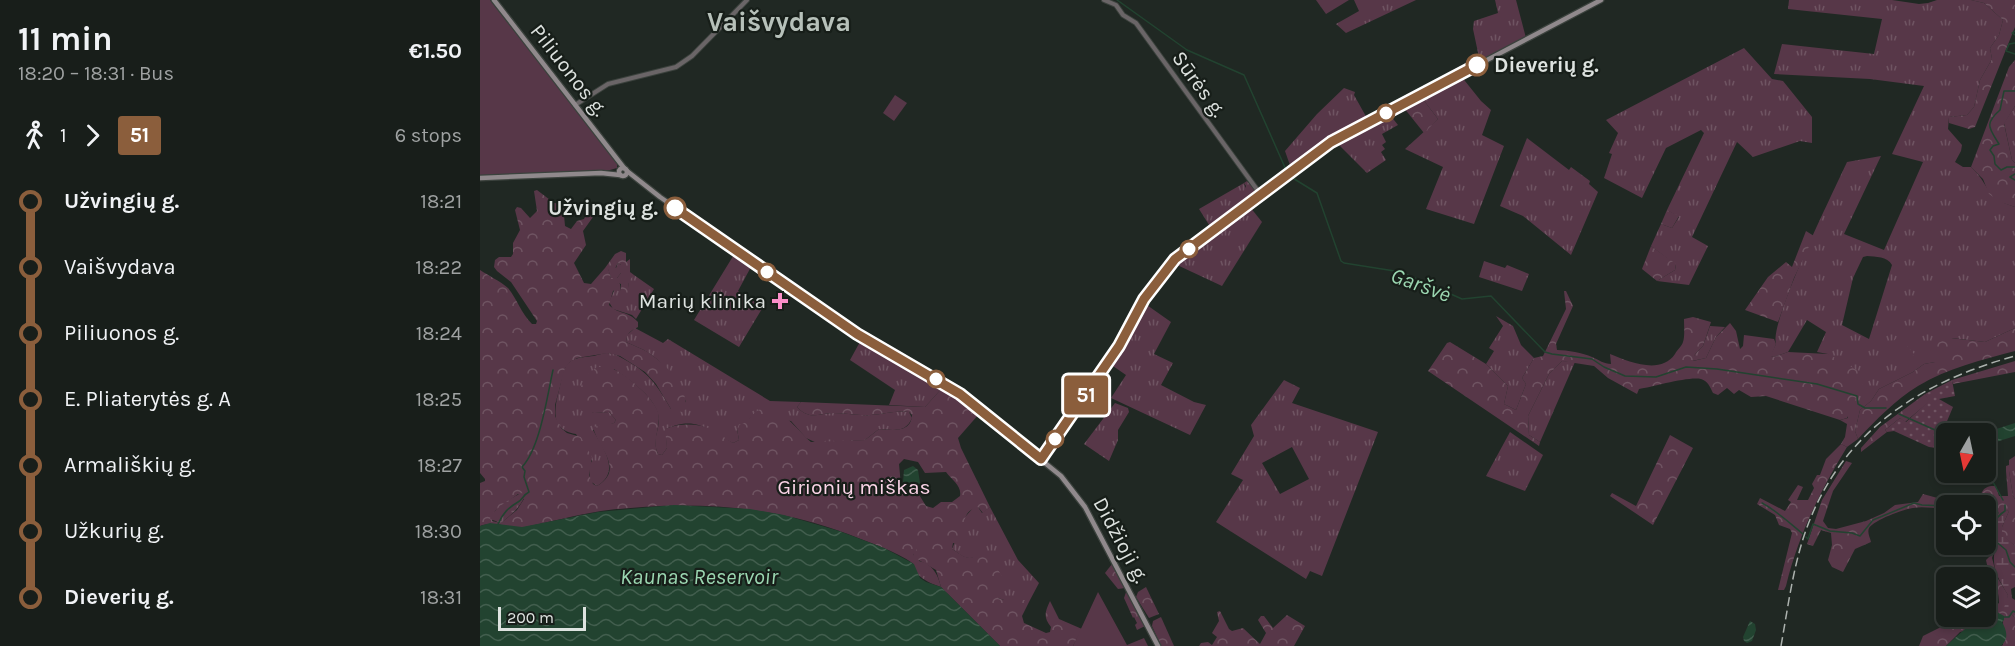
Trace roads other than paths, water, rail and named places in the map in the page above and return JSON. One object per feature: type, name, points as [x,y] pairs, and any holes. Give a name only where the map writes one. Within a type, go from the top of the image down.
[{"type":"main road","name":"Piliuonos g.","points":[[494,0],[618,160],[622,171],[857,334],[960,394],[1041,459]]},
{"type":"main road","points":[[1041,459],[1119,346],[1142,302],[1170,264],[1340,136],[1601,0]]},
{"type":"main road","points":[[480,178],[622,171]]},
{"type":"main road","name":"Didžioji g.","points":[[1041,459],[1068,483],[1083,503],[1158,646]]},
{"type":"street","points":[[575,105],[608,84],[676,67],[692,56],[747,0]]},
{"type":"street","name":"Sūrės g.","points":[[1104,0],[1116,5],[1123,15],[1136,23],[1262,195]]},
{"type":"water","points":[[2015,423],[2015,436],[1996,442],[1996,429]]},
{"type":"water","points":[[913,466],[918,470],[920,483],[918,486],[909,488],[903,482],[904,470]]},
{"type":"water","name":"Kaunas Reservoir","points":[[674,505],[750,509],[784,515],[839,531],[884,548],[914,564],[920,578],[941,587],[1000,646],[480,646],[480,526],[490,523],[522,527],[598,512]]},
{"type":"water","points":[[1996,612],[2004,616],[2002,622],[2006,635],[2001,646],[1946,646],[1965,629],[1996,627]]},
{"type":"water","points":[[1750,621],[1755,624],[1756,630],[1752,641],[1747,643],[1743,637]]},
{"type":"waterway","name":"Garšvė","points":[[1117,0],[1187,50],[1244,75],[1287,172]]},
{"type":"waterway","points":[[2015,31],[2012,33],[2015,35]]},
{"type":"waterway","points":[[2015,43],[2009,44],[2006,51],[2015,54]]},
{"type":"waterway","points":[[2015,91],[2004,91],[2000,110],[1990,123],[1999,144],[1990,150],[1995,164],[2001,170],[2015,167]]},
{"type":"waterway","points":[[2015,174],[2010,177],[2015,180]]},
{"type":"waterway","name":"Garšvė","points":[[1291,177],[1317,193],[1341,261],[1401,272],[1462,299],[1491,296],[1545,352],[1592,359],[1625,376],[1656,377],[1686,367],[1717,369],[1817,384],[1857,396],[1858,404],[1865,408],[1886,408]]},
{"type":"waterway","points":[[498,524],[506,511],[529,492],[524,477],[525,471],[522,467],[534,448],[553,370]]},
{"type":"waterway","name":"Garšvė","points":[[1899,414],[1936,431]]},
{"type":"waterway","points":[[1994,483],[2003,500]]},
{"type":"waterway","points":[[1762,503],[1803,534]]},
{"type":"waterway","points":[[1806,537],[1808,539],[1813,524],[1830,531],[1860,536],[1873,520],[1914,503],[1936,506]]},
{"type":"waterway","points":[[2005,505],[2005,511],[1994,523],[1993,539],[2006,550],[2010,562],[2015,567]]},
{"type":"waterway","points":[[2004,617],[2009,617],[2013,611],[2015,612]]},
{"type":"railway","points":[[1781,646],[1801,544],[1821,495],[1840,465],[1862,439],[1888,416],[1916,397],[1947,380],[2015,356]]},
{"type":"place","name":"Dieverių g.","points":[[1477,65]]},
{"type":"place","name":"Užvingių g.","points":[[675,208]]},
{"type":"place","name":"Marių klinika","points":[[780,301]]},
{"type":"district","name":"Vaišvydava","points":[[779,22]]},
{"type":"park label","name":"Girionių miškas","points":[[854,487]]}]
